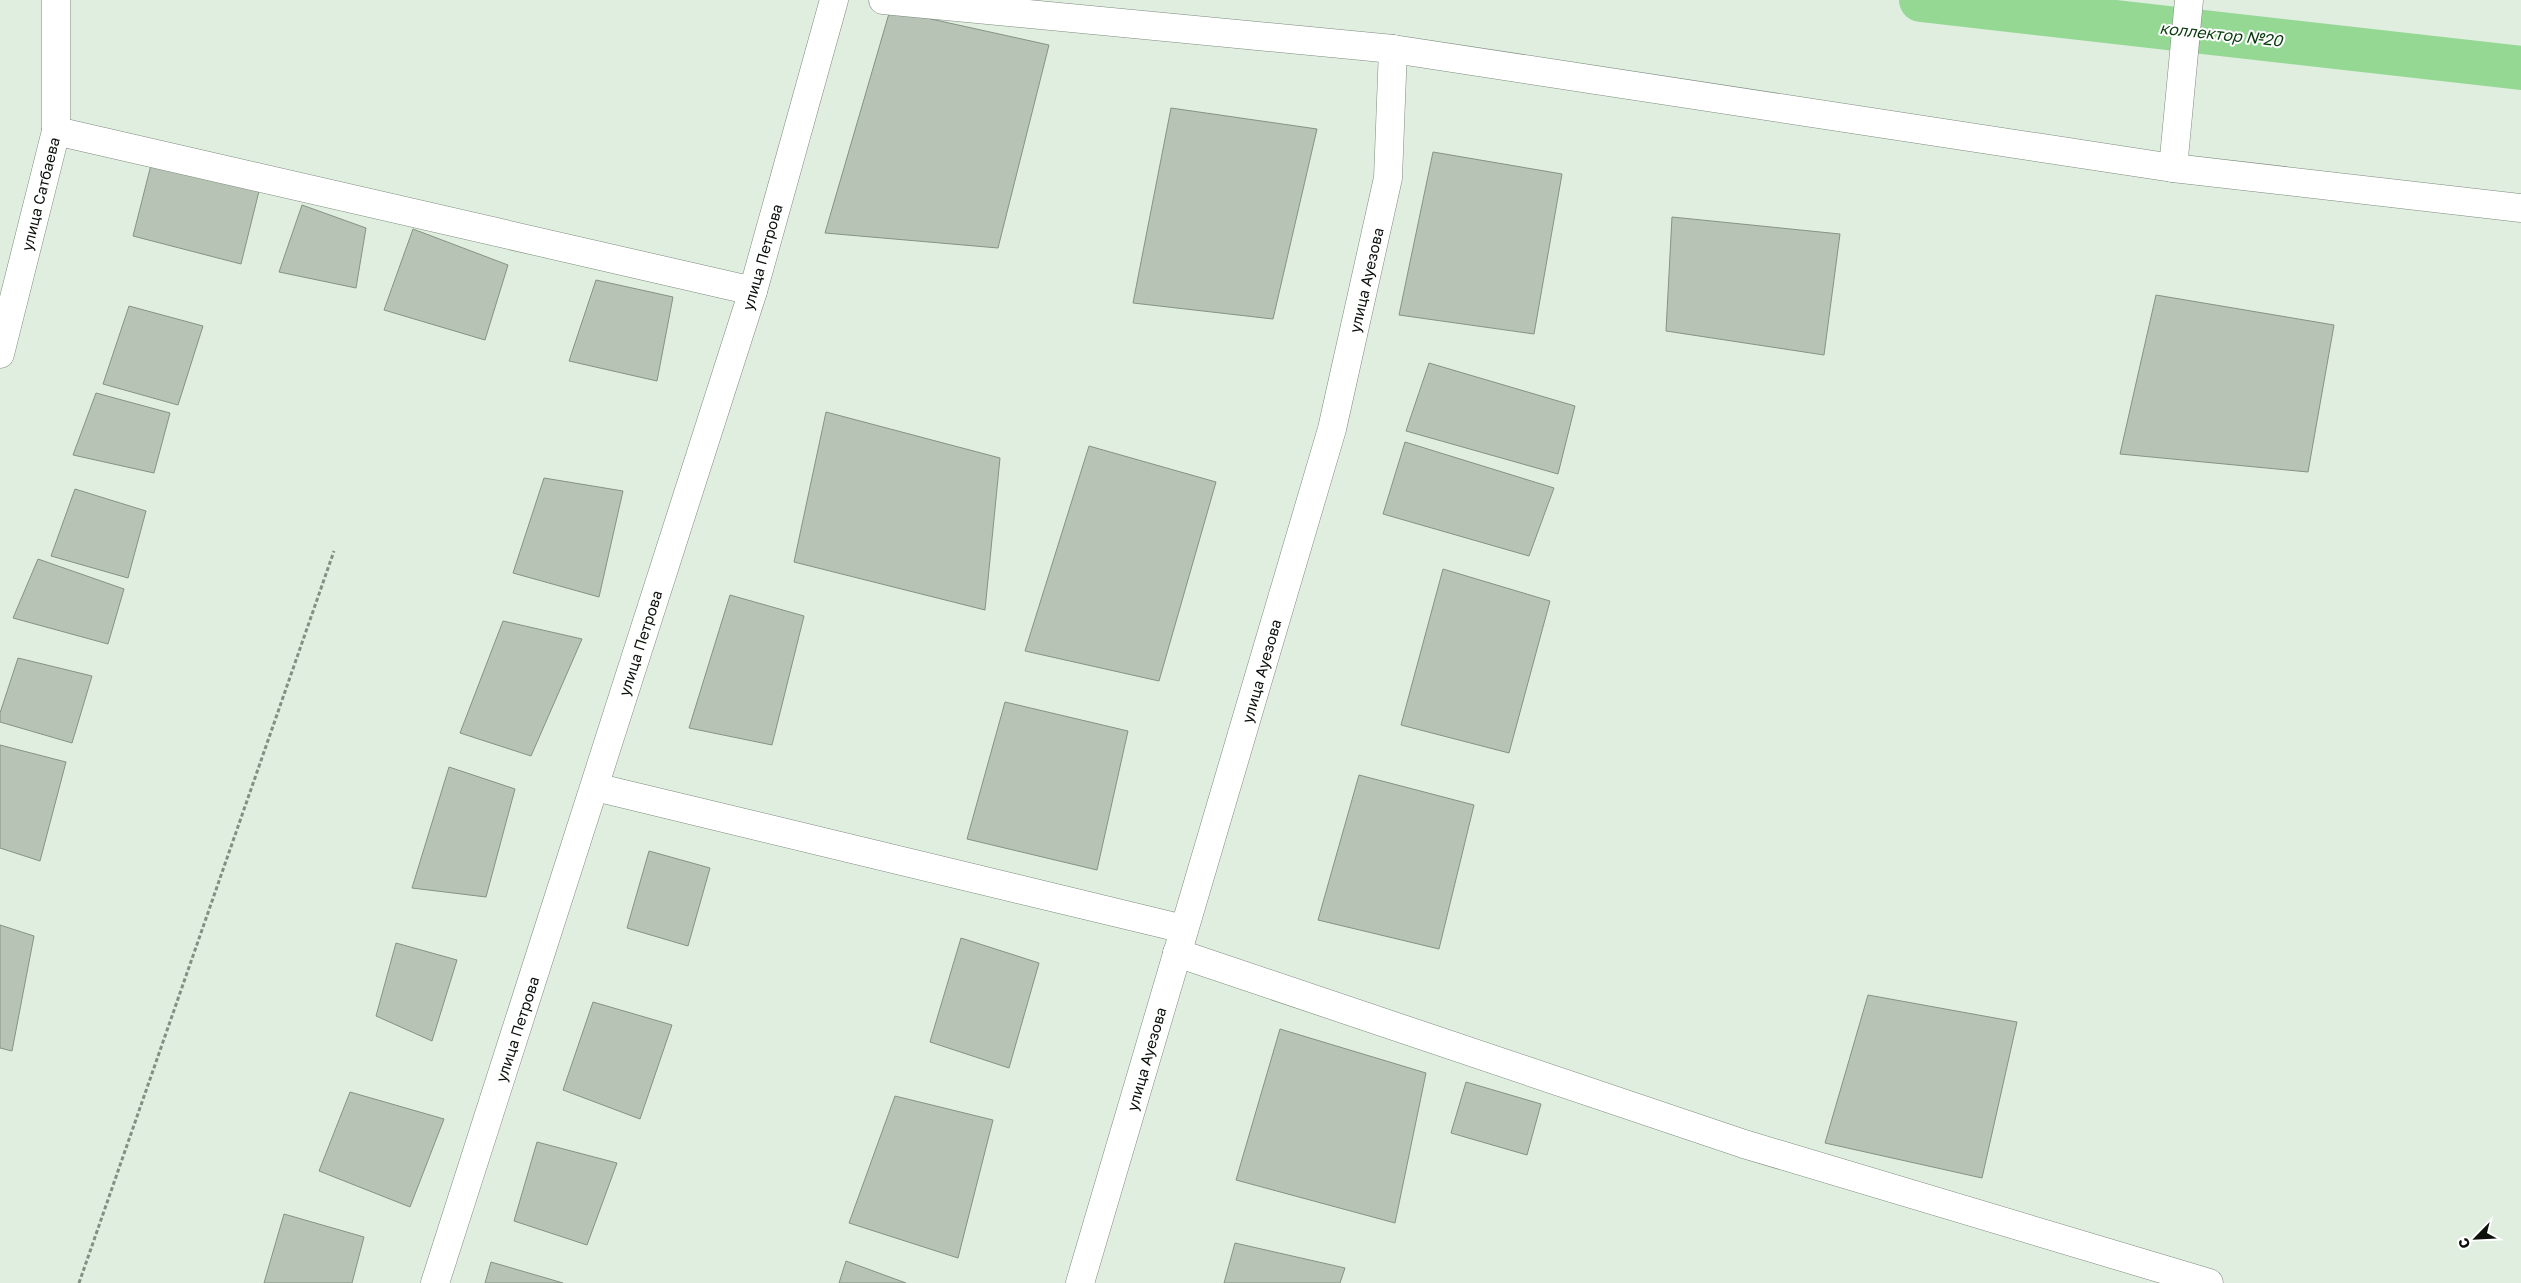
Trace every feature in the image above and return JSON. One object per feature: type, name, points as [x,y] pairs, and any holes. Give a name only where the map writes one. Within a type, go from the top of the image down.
[{"type":"street","name":"улица Сатбаева","points":[[0,354],[56,131],[56,0]]},
{"type":"street","name":"улица Петрова","points":[[435,1283],[753,291],[834,0]]},
{"type":"street","points":[[883,0],[1393,49],[2173,168],[2521,208]]},
{"type":"street","points":[[2173,168],[2190,0]]},
{"type":"street","name":"улица Ауезова","points":[[1080,1283],[1332,429],[1388,178],[1393,49]]},
{"type":"street","points":[[56,131],[753,291]]},
{"type":"street","points":[[594,787],[1181,941],[1744,1144],[2209,1283]]},
{"type":"path","points":[[79,1283],[334,551]]},
{"type":"building","points":[[890,10],[1049,45],[998,248],[825,233]]},
{"type":"building","points":[[1171,108],[1317,129],[1273,319],[1133,303]]},
{"type":"building","points":[[1433,152],[1562,174],[1534,334],[1399,315]]},
{"type":"building","points":[[153,157],[262,179],[241,264],[133,236]]},
{"type":"building","points":[[302,205],[366,228],[356,288],[279,272]]},
{"type":"building","points":[[1672,217],[1840,234],[1824,355],[1666,331]]},
{"type":"building","points":[[413,229],[508,265],[485,340],[384,310]]},
{"type":"building","points":[[596,280],[673,297],[657,381],[569,361]]},
{"type":"building","points":[[2156,295],[2334,325],[2308,472],[2120,454]]},
{"type":"building","points":[[129,306],[203,326],[178,405],[103,384]]},
{"type":"building","points":[[1429,363],[1575,406],[1558,474],[1406,431]]},
{"type":"building","points":[[96,393],[170,413],[154,473],[73,455]]},
{"type":"building","points":[[826,412],[1000,458],[985,610],[794,562]]},
{"type":"building","points":[[1405,442],[1554,488],[1529,556],[1383,514]]},
{"type":"building","points":[[1089,446],[1216,482],[1159,681],[1025,651]]},
{"type":"building","points":[[544,478],[623,491],[599,597],[513,573]]},
{"type":"building","points":[[75,489],[146,511],[128,578],[51,556]]},
{"type":"building","points":[[38,559],[124,589],[108,644],[13,618]]},
{"type":"building","points":[[1443,569],[1550,601],[1509,753],[1401,725]]},
{"type":"building","points":[[730,595],[804,616],[772,745],[689,728]]},
{"type":"building","points":[[503,621],[582,639],[531,756],[460,733]]},
{"type":"building","points":[[18,658],[92,676],[72,743],[0,722],[0,713]]},
{"type":"building","points":[[1005,702],[1128,731],[1097,870],[967,839]]},
{"type":"building","points":[[0,745],[66,762],[40,861],[0,848]]},
{"type":"building","points":[[449,767],[515,789],[486,897],[412,888]]},
{"type":"building","points":[[1359,775],[1474,805],[1439,949],[1318,920]]},
{"type":"building","points":[[649,851],[710,868],[688,946],[627,928]]},
{"type":"building","points":[[0,925],[34,936],[12,1051],[0,1048]]},
{"type":"building","points":[[961,938],[1039,963],[1009,1068],[930,1042]]},
{"type":"building","points":[[396,943],[457,960],[432,1041],[376,1016]]},
{"type":"building","points":[[1868,995],[2017,1022],[1982,1178],[1825,1143]]},
{"type":"building","points":[[593,1002],[672,1025],[640,1119],[563,1090]]},
{"type":"building","points":[[1280,1029],[1426,1073],[1395,1223],[1236,1180]]},
{"type":"building","points":[[1466,1082],[1541,1104],[1527,1155],[1451,1133]]},
{"type":"building","points":[[350,1092],[444,1119],[410,1207],[319,1171]]},
{"type":"building","points":[[895,1096],[993,1120],[958,1258],[849,1223]]},
{"type":"building","points":[[537,1142],[617,1163],[587,1245],[514,1221]]},
{"type":"building","points":[[284,1214],[364,1237],[352,1283],[264,1283]]},
{"type":"building","points":[[1235,1243],[1345,1268],[1340,1283],[1224,1283]]},
{"type":"building","points":[[846,1261],[906,1283],[839,1283]]},
{"type":"building","points":[[491,1262],[563,1283],[485,1283]]},
{"type":"waterway","name":"коллектор №20","points":[[1921,0],[2521,68]]}]
